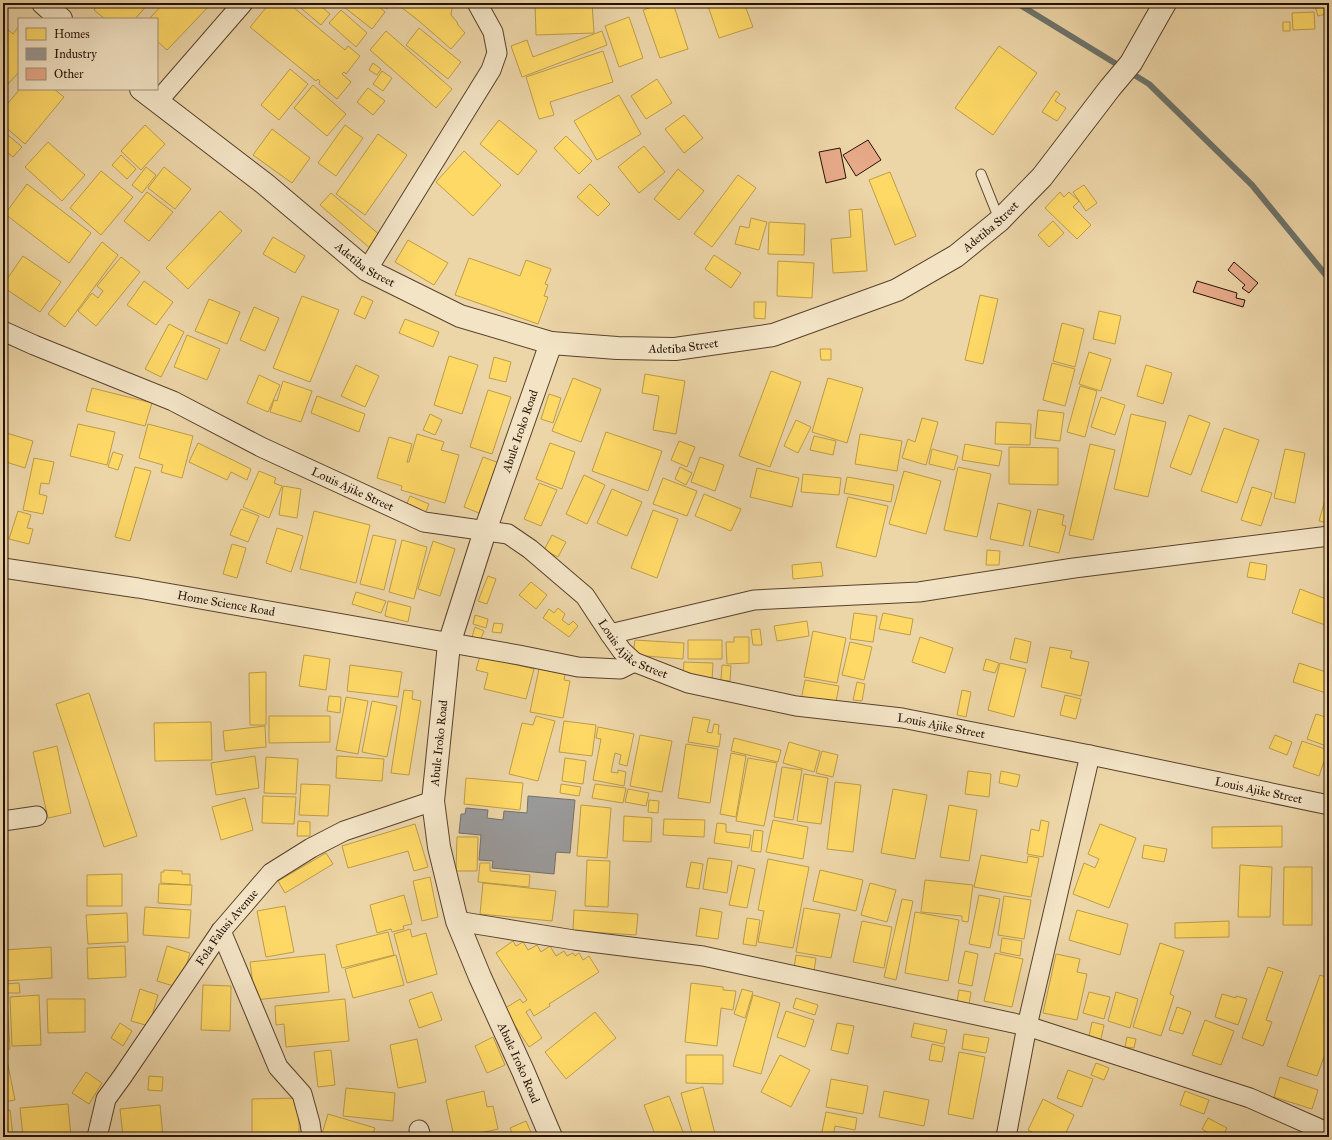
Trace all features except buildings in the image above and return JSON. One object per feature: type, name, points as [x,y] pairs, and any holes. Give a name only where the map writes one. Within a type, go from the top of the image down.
[{"type":"street","points":[[43,3],[60,18]]},
{"type":"street","points":[[158,87],[243,3]]},
{"type":"street","points":[[367,270],[491,70],[497,53],[493,32],[477,3]]},
{"type":"street","name":"Adetiba Street","points":[[149,96],[265,184],[367,270],[460,316],[551,343],[617,348],[675,349],[773,334],[897,290],[956,256],[999,221],[1042,177],[1131,63],[1165,3]]},
{"type":"street","name":"Louis Ajike Street","points":[[3,331],[173,401],[262,447],[424,522],[508,534],[530,549],[585,596],[622,651],[634,662],[688,684],[796,706],[902,718],[1090,755],[1329,805]]},
{"type":"street","name":"Abule Iroko Road","points":[[551,343],[485,531],[449,644],[433,801],[439,847],[457,921],[480,977],[551,1137]]},
{"type":"street","points":[[610,634],[754,600],[919,592],[1074,568],[1329,536]]},
{"type":"street","name":"Home Science Road","points":[[3,568],[138,588],[449,644],[519,655],[578,667],[620,669],[634,662]]},
{"type":"street","points":[[1006,1137],[1027,1026],[1090,755]]},
{"type":"street","name":"Fola Falusi Avenue","points":[[97,1137],[106,1099],[221,931],[271,873],[311,848],[344,831],[433,801]]},
{"type":"street","points":[[3,821],[37,816]]},
{"type":"street","points":[[457,921],[574,940],[703,956],[1027,1026],[1250,1098],[1329,1133]]},
{"type":"street","points":[[221,931],[278,1067],[302,1094],[310,1123],[312,1137]]},
{"type":"lane","points":[[981,174],[999,221]]},
{"type":"waterway","points":[[1017,3],[1149,84],[1252,185],[1329,279]]}]
